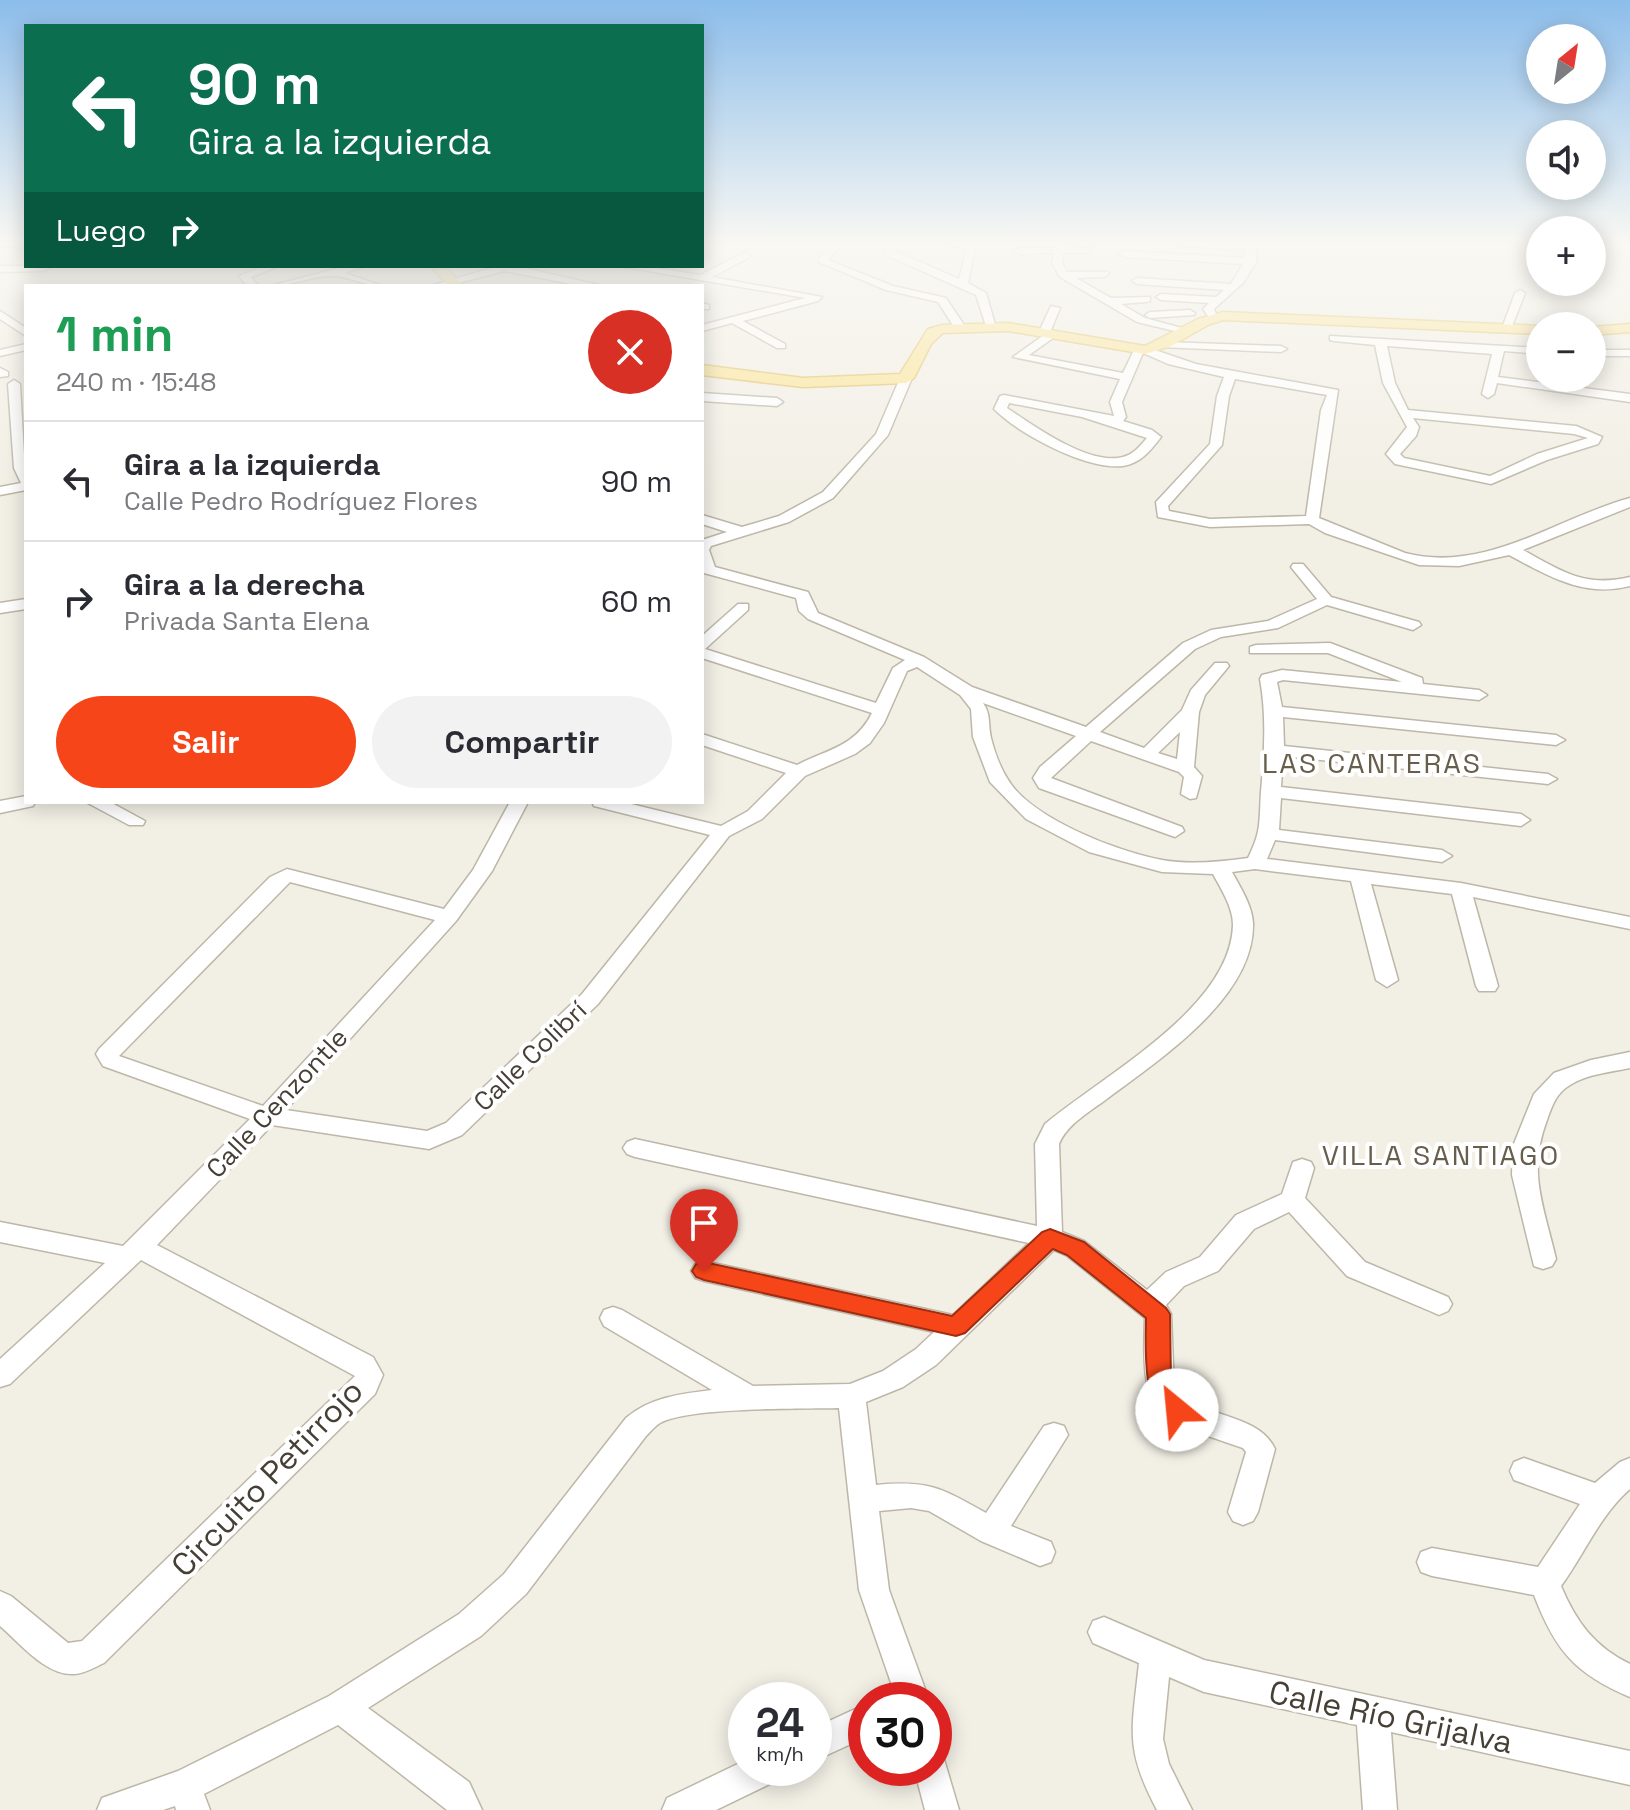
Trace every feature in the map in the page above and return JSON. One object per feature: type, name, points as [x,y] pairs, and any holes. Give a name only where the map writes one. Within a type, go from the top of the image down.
[{"type":"main road","points":[[704,370],[737,377],[780,393],[906,378],[933,332],[969,327]]},
{"type":"main road","points":[[1006,327],[1049,332],[1142,350],[1164,345],[1194,327]]},
{"type":"main road","points":[[1438,327],[1526,330]]},
{"type":"main road","points":[[1606,330],[1630,328]]},
{"type":"street","points":[[747,327],[781,346]]},
{"type":"street","points":[[1050,327],[1049,332],[1019,357],[1126,377]]},
{"type":"street","points":[[1170,327],[1187,331]]},
{"type":"street","points":[[1334,338],[1498,351],[1508,347],[1526,349]]},
{"type":"street","points":[[1380,341],[1389,383],[1403,413],[1410,420],[1412,433],[1396,449],[1394,457],[1418,467],[1478,479],[1498,478],[1542,457],[1593,441],[1596,437],[1576,430],[1403,413]]},
{"type":"street","points":[[1164,345],[1281,349]]},
{"type":"street","points":[[0,353],[24,347]]},
{"type":"street","points":[[1116,421],[1120,417],[1116,402],[1142,350],[1230,378],[1334,393],[1327,410],[1312,520]]},
{"type":"street","points":[[1488,394],[1498,351]]},
{"type":"street","points":[[1606,353],[1630,353]]},
{"type":"street","points":[[722,399],[737,377]]},
{"type":"street","points":[[704,546],[706,543],[807,509],[839,486],[882,435],[906,378]]},
{"type":"street","points":[[1180,378],[1230,378]]},
{"type":"street","points":[[1230,378],[1223,396],[1216,445],[1161,505],[1163,514],[1210,523],[1312,520],[1330,530],[1419,561],[1459,562],[1511,550],[1630,502]]},
{"type":"street","points":[[1490,379],[1630,398]]},
{"type":"street","points":[[0,390],[20,382],[24,468]]},
{"type":"street","points":[[704,397],[722,399],[780,393]]},
{"type":"street","points":[[1011,399],[1116,421],[1154,433],[1148,450],[1127,461],[1089,459],[1006,413],[1000,409],[1000,404],[1011,399]]},
{"type":"street","points":[[0,445],[21,446]]},
{"type":"street","points":[[0,491],[24,476]]},
{"type":"street","points":[[704,520],[741,532]]},
{"type":"street","points":[[1511,550],[1586,586],[1613,588],[1630,581]]},
{"type":"street","points":[[1298,567],[1326,600],[1413,625]]},
{"type":"street","points":[[706,572],[795,591],[806,599],[805,606],[813,616],[918,660],[966,691],[1185,768],[1193,776],[1190,794]]},
{"type":"street","points":[[1175,831],[1045,784],[1042,778],[1046,771],[1203,637],[1272,625],[1326,600]]},
{"type":"street","points":[[704,643],[743,607]]},
{"type":"street","points":[[0,608],[24,610]]},
{"type":"street","points":[[1256,650],[1330,648],[1438,691]]},
{"type":"street","points":[[704,654],[881,710]]},
{"type":"street","points":[[609,804],[722,832],[748,823],[799,772],[842,754],[862,741],[874,726],[901,668],[918,660]]},
{"type":"street","points":[[1185,768],[1190,712],[1197,694],[1221,666]]},
{"type":"street","points":[[1255,863],[1269,834],[1275,750],[1274,711],[1268,679],[1273,676],[1479,695]]},
{"type":"street","points":[[966,691],[979,709],[982,737],[999,782],[1033,815],[1075,839],[1134,860],[1162,866],[1220,868],[1255,863],[1359,876],[1461,889],[1630,923]]},
{"type":"street","points":[[1274,711],[1556,740]]},
{"type":"street","points":[[1146,755],[1190,712]]},
{"type":"street","points":[[704,740],[799,772]]},
{"type":"street","points":[[1275,750],[1548,779]]},
{"type":"street","points":[[1270,791],[1521,820]]},
{"type":"street","points":[[0,807],[24,802]]},
{"type":"street","points":[[99,804],[136,821]]},
{"type":"street","name":"Calle Cenzontle","points":[[0,1376],[134,1252],[267,1116],[449,917],[482,871],[518,804]]},
{"type":"street","name":"Calle Colibrí","points":[[449,917],[287,875],[277,881],[107,1054],[111,1061],[267,1116],[429,1140],[454,1129],[590,999],[722,832]]},
{"type":"street","points":[[1269,834],[1442,856]]},
{"type":"street","points":[[114,1810],[189,1798],[470,1625],[515,1584],[636,1427],[651,1414],[676,1406],[749,1398],[851,1396],[893,1379],[926,1357],[1050,1238],[1047,1144],[1053,1130],[1171,1036],[1213,999],[1227,978],[1239,951],[1243,925],[1237,901],[1220,868]]},
{"type":"street","points":[[1359,876],[1387,980]]},
{"type":"street","points":[[1461,889],[1487,986]]},
{"type":"street","points":[[1543,1259],[1524,1175],[1525,1146],[1545,1094],[1562,1079],[1591,1068],[1630,1060]]},
{"type":"street","points":[[635,1148],[1050,1238],[1075,1248],[1158,1314],[1159,1383],[1163,1396],[1177,1410],[1253,1439],[1261,1449],[1243,1512]]},
{"type":"street","points":[[1148,1306],[1175,1279],[1209,1264],[1245,1222],[1292,1200],[1302,1168]]},
{"type":"street","points":[[1292,1200],[1356,1269],[1439,1304]]},
{"type":"street","points":[[0,1232],[134,1252]]},
{"type":"street","name":"Circuito Petirrojo","points":[[0,1606],[62,1658],[77,1659],[93,1652],[365,1386],[369,1375],[363,1365],[134,1252]]},
{"type":"street","points":[[704,1271],[956,1326]]},
{"type":"street","points":[[613,1318],[749,1398]]},
{"type":"street","points":[[851,1396],[874,1590],[905,1682]]},
{"type":"street","points":[[991,1531],[1054,1435]]},
{"type":"street","points":[[1524,1471],[1599,1498]]},
{"type":"street","points":[[1545,1583],[1572,1546],[1599,1498],[1630,1471]]},
{"type":"street","points":[[861,1500],[911,1495],[934,1499],[991,1531],[1040,1552]]},
{"type":"street","points":[[1432,1562],[1545,1583]]},
{"type":"street","points":[[1545,1583],[1561,1624],[1596,1664],[1630,1681]]},
{"type":"street","name":"Calle Río Grijalva","points":[[1104,1632],[1204,1676],[1630,1768]]},
{"type":"street","points":[[1155,1657],[1147,1739],[1153,1769],[1175,1810]]},
{"type":"street","points":[[340,1707],[457,1794],[465,1810]]},
{"type":"street","points":[[1373,1714],[1380,1810]]},
{"type":"street","points":[[679,1810],[729,1786]]},
{"type":"street","points":[[936,1786],[942,1810]]},
{"type":"district","name":"LAS CANTERAS","points":[[1372,763]]},
{"type":"district","name":"VILLA SANTIAGO","points":[[1441,1155]]},
{"type":"route","points":[[704,1271],[956,1326],[1050,1238],[1075,1248],[1158,1314],[1159,1383],[1163,1396],[1177,1410]]}]
